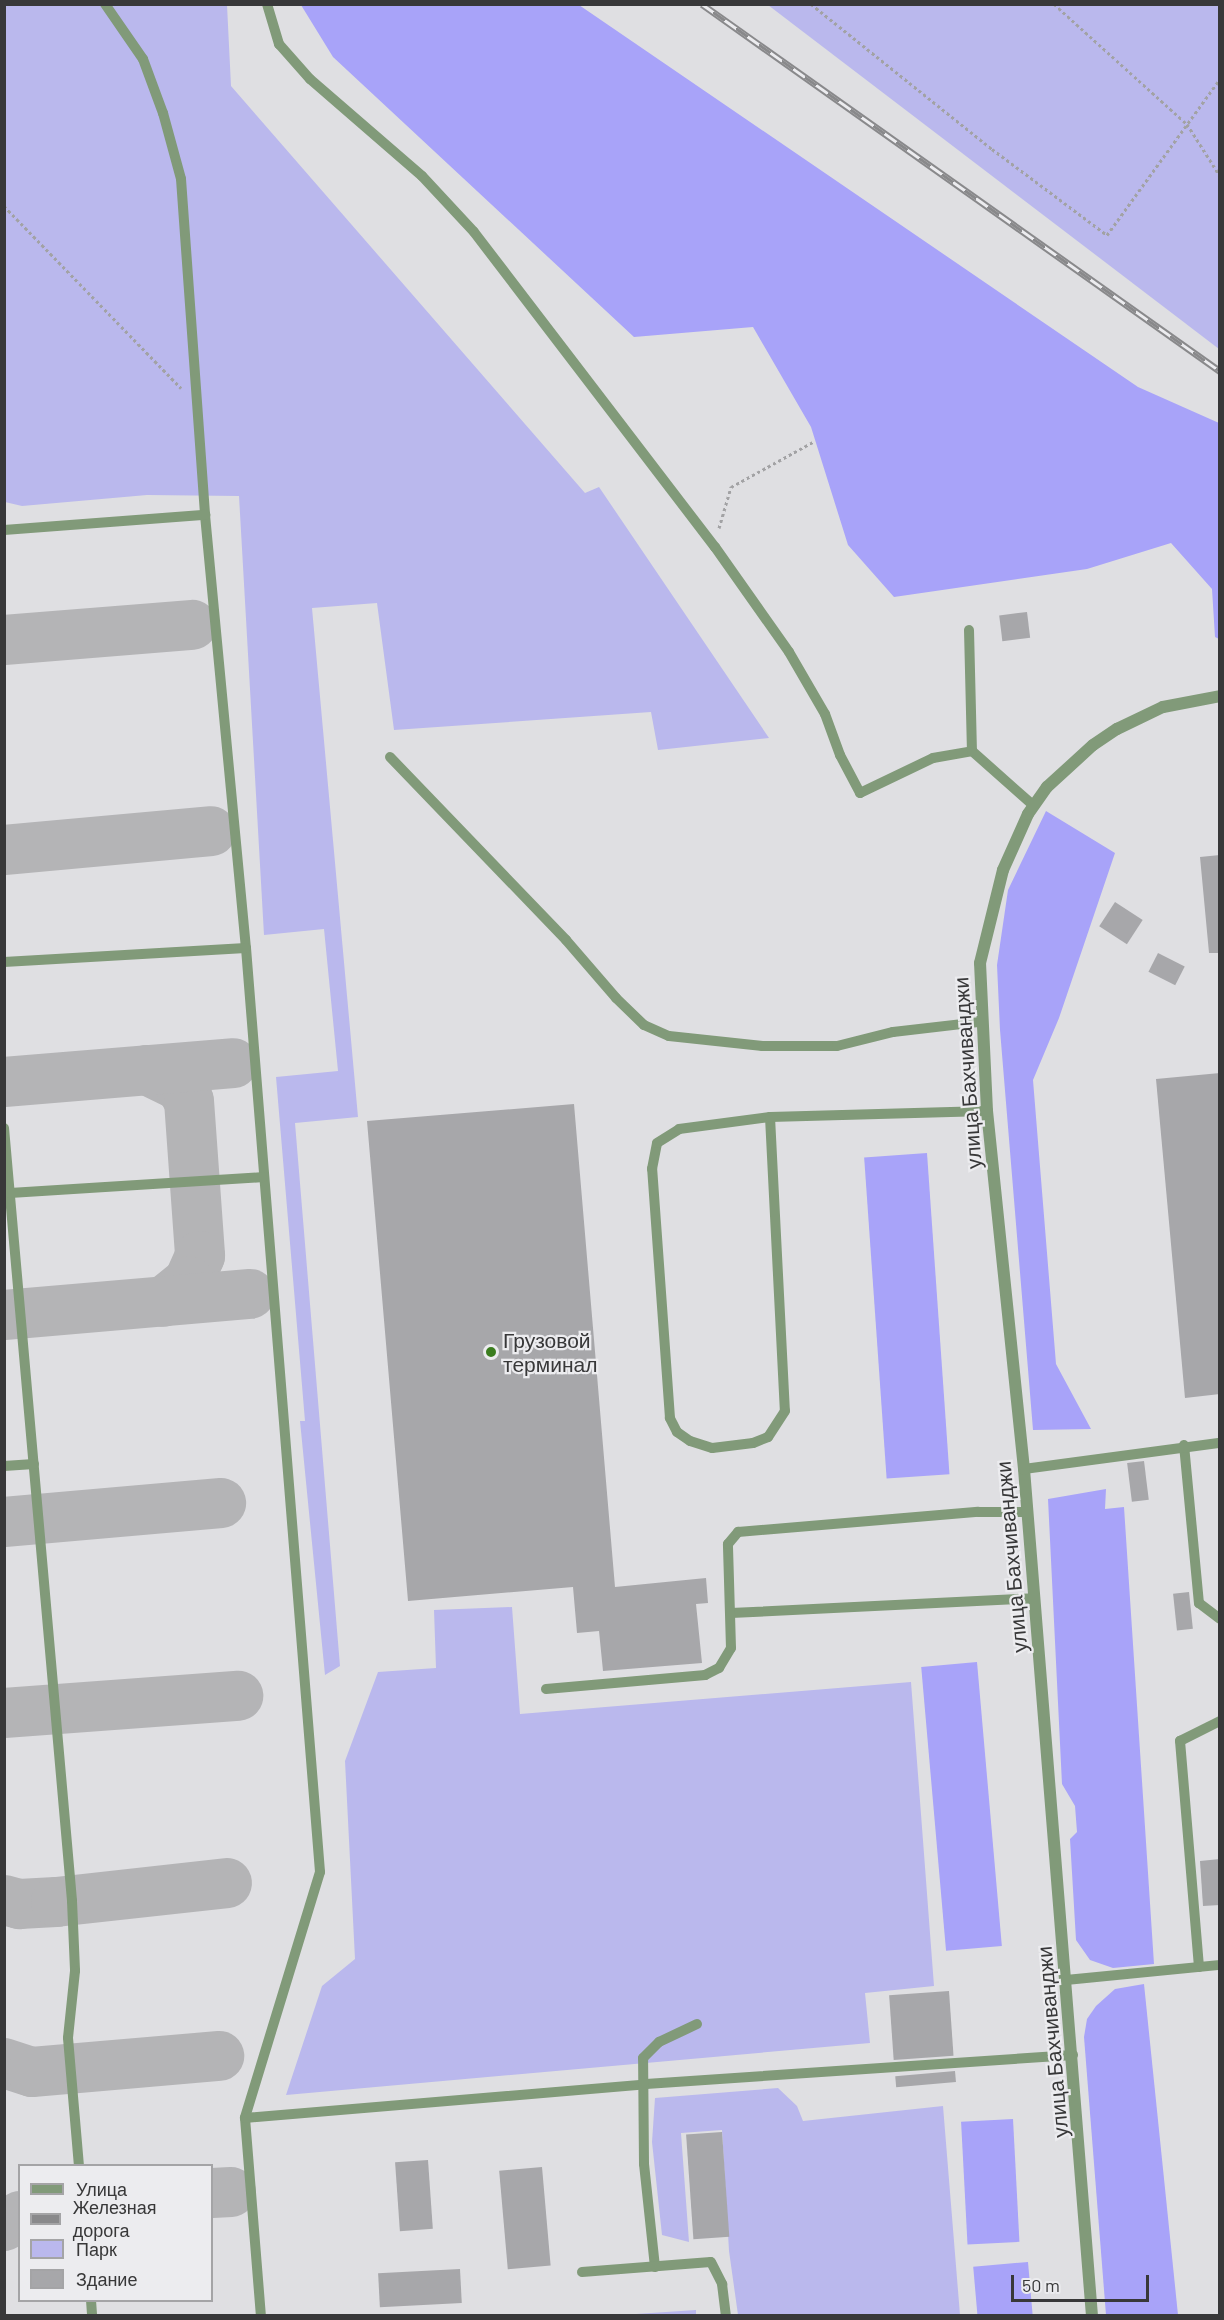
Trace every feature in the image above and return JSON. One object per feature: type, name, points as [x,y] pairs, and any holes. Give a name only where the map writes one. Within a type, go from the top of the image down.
[{"type":"street","name":"улица Бахчиванджи","points":[[1092,2316],[1073,2055],[1024,1469],[987,1111],[980,1022],[980,963],[985,932],[1003,870],[1034,806],[1070,765],[1116,729],[1163,707],[1220,696]]},
{"type":"lane","points":[[105,4],[143,59],[163,113],[181,179],[205,515],[246,948],[320,1872],[244,2118],[261,2316]]},
{"type":"lane","points":[[267,4],[279,44],[310,79],[422,176],[474,232],[715,547],[789,652],[825,714],[840,755],[860,793],[933,758],[972,751]]},
{"type":"lane","points":[[4,530],[205,515]]},
{"type":"lane","points":[[969,630],[972,751],[1034,806]]},
{"type":"lane","points":[[390,757],[566,940],[616,998],[644,1025],[669,1036],[762,1046],[837,1046],[893,1032],[980,1022]]},
{"type":"lane","points":[[4,962],[246,948]]},
{"type":"lane","points":[[770,1117],[785,1411],[768,1437],[753,1443],[712,1448],[690,1441],[677,1432],[670,1418],[653,1154],[665,1134],[679,1129],[770,1117],[987,1111]]},
{"type":"lane","points":[[4,1128],[72,1901],[75,1971],[68,2038],[79,2164]]},
{"type":"lane","points":[[10,1193],[263,1177]]},
{"type":"lane","points":[[1024,1469],[1220,1443]]},
{"type":"lane","points":[[1184,1446],[1199,1603],[1220,1619]]},
{"type":"lane","points":[[4,1466],[34,1464]]},
{"type":"lane","points":[[546,1689],[705,1675],[728,1659],[732,1637],[728,1544],[738,1532],[978,1512],[1027,1512]]},
{"type":"lane","points":[[731,1613],[1034,1598]]},
{"type":"lane","points":[[1199,1967],[1180,1742],[1197,1729],[1220,1721]]},
{"type":"lane","points":[[1066,1980],[1220,1965]]},
{"type":"lane","points":[[655,2267],[644,2164],[646,2085],[643,2058],[659,2042],[697,2024]]},
{"type":"lane","points":[[244,2118],[646,2085],[1073,2055]]},
{"type":"lane","points":[[582,2272],[711,2262],[722,2284],[726,2316]]},
{"type":"path","points":[[811,4],[992,149],[1107,235],[1220,79]]},
{"type":"path","points":[[1054,4],[1187,124],[1220,176]]},
{"type":"path","points":[[4,206],[198,405]]},
{"type":"path","points":[[715,547],[731,487],[813,442]]},
{"type":"green space","points":[[4,5],[227,5],[231,86],[585,493],[599,487],[769,738],[658,750],[651,712],[394,730],[377,603],[312,608],[358,1117],[295,1123],[340,1666],[325,1675],[300,1421],[305,1421],[276,1077],[338,1071],[324,929],[264,935],[239,496],[147,495],[22,506],[5,502]]},
{"type":"green space","points":[[768,5],[1219,5],[1219,349]]},
{"type":"green space","points":[[512,1607],[520,1714],[911,1682],[934,1986],[865,1993],[870,2043],[286,2095],[322,1986],[355,1959],[345,1761],[378,1672],[436,1668],[434,1610]]},
{"type":"green space","points":[[778,2088],[797,2106],[803,2121],[943,2106],[960,2315],[738,2315],[729,2251],[722,2130],[681,2133],[689,2242],[662,2235],[652,2142],[655,2098]]},
{"type":"green space","points":[[696,2310],[696,2315],[621,2315]]},
{"type":"shaded area","points":[[301,5],[579,5],[1138,387],[1219,423],[1219,639],[1215,637],[1212,589],[1171,543],[1087,569],[894,597],[848,545],[811,427],[753,327],[634,337],[333,57]]},
{"type":"shaded area","points":[[1046,811],[1115,853],[1059,1018],[1033,1080],[1056,1364],[1091,1429],[1033,1430],[1000,1030],[997,965],[1008,890]]},
{"type":"shaded area","points":[[927,1153],[949,1474],[887,1479],[864,1157]]},
{"type":"shaded area","points":[[1106,1489],[1105,1509],[1124,1507],[1154,1964],[1113,1968],[1090,1960],[1076,1940],[1070,1839],[1077,1832],[1075,1806],[1062,1784],[1048,1499]]},
{"type":"shaded area","points":[[977,1662],[1002,1946],[946,1951],[921,1667]]},
{"type":"shaded area","points":[[1144,1984],[1178,2315],[1106,2315],[1084,2037],[1087,2019],[1096,2006],[1115,1989]]},
{"type":"shaded area","points":[[1013,2119],[1019,2242],[968,2245],[961,2122]]},
{"type":"shaded area","points":[[1028,2262],[1033,2315],[978,2316],[973,2267]]},
{"type":"building","points":[[1027,612],[1030,638],[1002,641],[999,615]]},
{"type":"building","points":[[1220,855],[1220,953],[1209,953],[1200,857]]},
{"type":"building","points":[[1115,902],[1143,920],[1127,944],[1099,926]]},
{"type":"building","points":[[1158,953],[1185,967],[1175,985],[1148,972]]},
{"type":"building","points":[[1220,1073],[1220,1394],[1185,1398],[1156,1079]]},
{"type":"building","name":"Грузовой терминал","points":[[574,1104],[615,1587],[706,1578],[708,1603],[696,1604],[702,1663],[603,1671],[599,1631],[577,1633],[573,1587],[408,1601],[367,1121]]},
{"type":"building","points":[[1144,1461],[1149,1500],[1132,1502],[1127,1463]]},
{"type":"building","points":[[1189,1592],[1193,1629],[1177,1630],[1173,1594]]},
{"type":"building","points":[[1220,1859],[1220,1905],[1203,1906],[1200,1861]]},
{"type":"building","points":[[949,1991],[954,2056],[894,2060],[889,1995]]},
{"type":"building","points":[[955,2071],[956,2082],[896,2087],[895,2076]]},
{"type":"building","points":[[722,2132],[729,2237],[693,2239],[686,2135]]},
{"type":"building","points":[[428,2160],[433,2229],[400,2231],[395,2162]]},
{"type":"building","points":[[542,2167],[551,2266],[508,2269],[499,2171]]},
{"type":"building","points":[[460,2269],[462,2303],[380,2307],[378,2273]]},
{"type":"taxiway","points":[[4,640],[192,625]]},
{"type":"taxiway","points":[[4,850],[211,831]]},
{"type":"taxiway","points":[[4,1082],[233,1063]]},
{"type":"taxiway","points":[[147,1070],[180,1086],[189,1101],[200,1256],[189,1281],[163,1302]]},
{"type":"taxiway","points":[[4,1315],[250,1294]]},
{"type":"taxiway","points":[[4,1522],[221,1503]]},
{"type":"taxiway","points":[[4,1713],[238,1696]]},
{"type":"taxiway","points":[[4,1900],[19,1904],[56,1902],[227,1883]]},
{"type":"taxiway","points":[[4,2063],[32,2072],[219,2056]]},
{"type":"taxiway","points":[[213,2193],[231,2192]]},
{"type":"taxiway","points":[[4,2226],[18,2217]]},
{"type":"railway","points":[[702,4],[1220,371]]},
{"type":"place","name":"Грузовой терминал","points":[[491,1352]]}]
